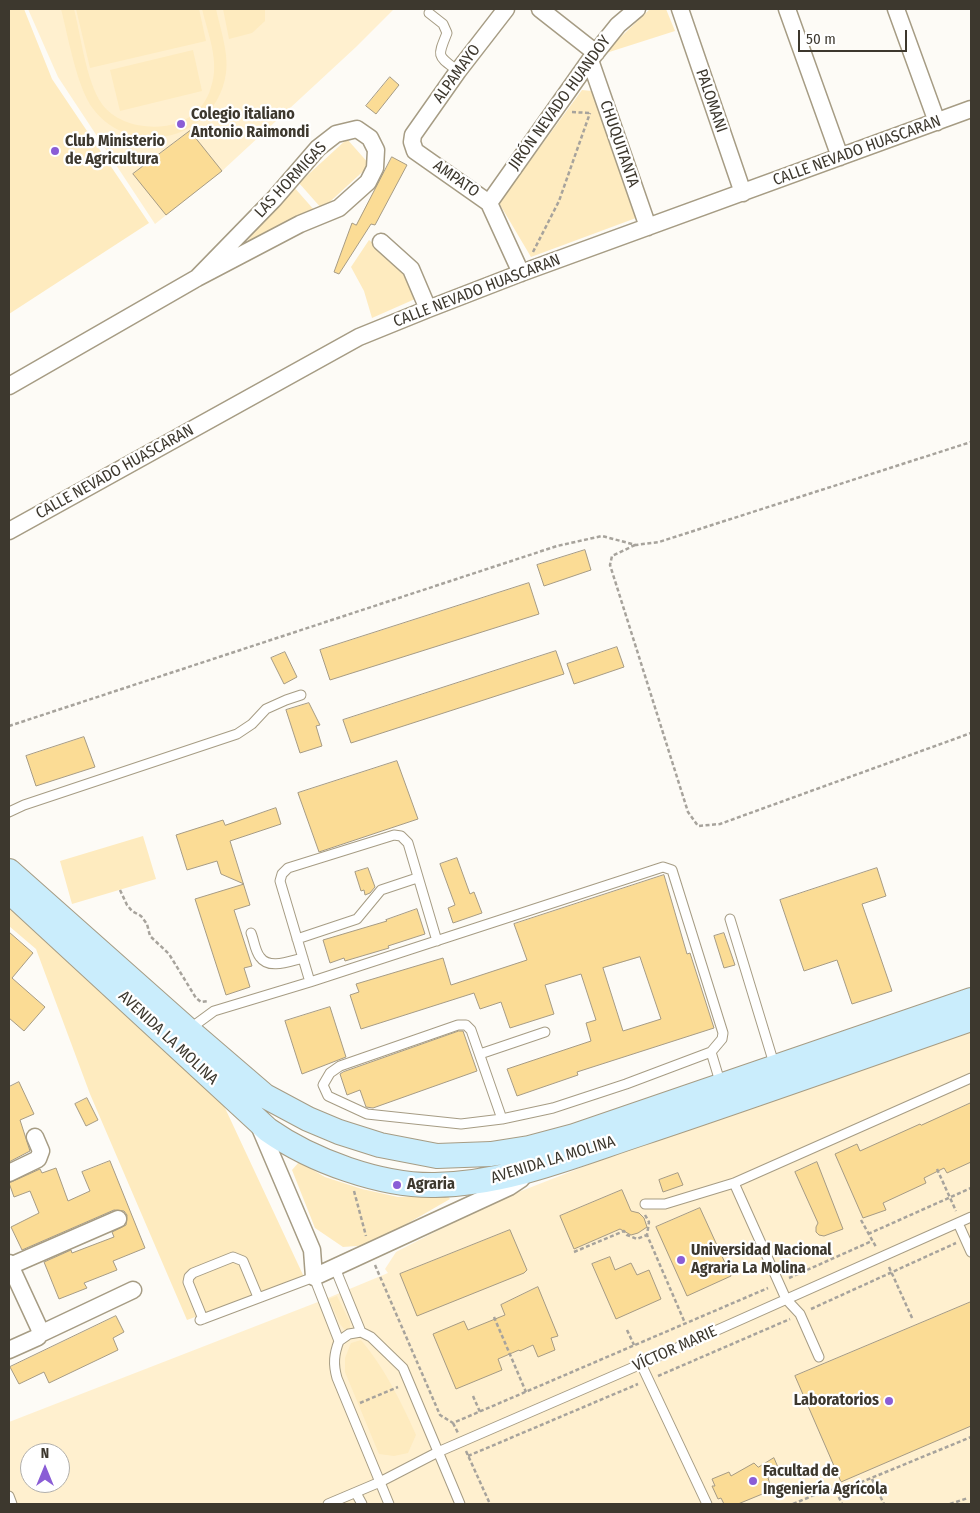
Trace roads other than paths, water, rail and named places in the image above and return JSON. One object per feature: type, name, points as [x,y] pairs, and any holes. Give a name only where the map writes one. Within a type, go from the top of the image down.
[{"type":"main road","name":"AVENIDA LA MOLINA","points":[[10,878],[265,1096],[308,1119],[340,1132],[380,1145],[437,1156],[491,1154],[529,1159],[729,1104],[971,1019]]},
{"type":"main road","name":"AVENIDA LA MOLINA","points":[[10,878],[257,1120],[281,1139],[325,1162],[383,1179],[432,1185],[479,1182],[574,1136],[971,1000]]},
{"type":"main road","points":[[257,1120],[258,1108],[265,1096]]},
{"type":"street","name":"ALPAMAYO","points":[[412,142],[413,135],[458,71],[506,9]]},
{"type":"street","points":[[540,9],[593,56]]},
{"type":"street","name":"JIRÓN NEVADO HUANDOY","points":[[489,202],[593,56],[618,25],[637,9]]},
{"type":"street","name":"PALOMANI","points":[[680,9],[743,193]]},
{"type":"street","points":[[787,9],[840,157]]},
{"type":"street","points":[[896,9],[937,122]]},
{"type":"street","name":"CHUQUITANTA","points":[[593,56],[648,227]]},
{"type":"street","name":"CALLE NEVADO HUASCARAN","points":[[9,531],[359,337],[428,308],[971,109]]},
{"type":"street","name":"LAS HORMIGAS","points":[[9,386],[197,278],[300,224],[339,208],[368,182],[375,168],[376,150],[370,138],[357,129],[336,134],[318,148],[274,199],[197,278]]},
{"type":"street","name":"AMPATO","points":[[412,142],[415,151],[489,202],[522,273]]},
{"type":"street","points":[[381,242],[411,269],[428,308]]},
{"type":"street","points":[[257,1120],[312,1250],[314,1277],[510,1187],[521,1179],[529,1159]]},
{"type":"street","points":[[9,1173],[38,1159],[41,1151],[35,1137]]},
{"type":"street","points":[[39,1336],[40,1330],[9,1265],[118,1218]]},
{"type":"street","points":[[312,1250],[336,1268]]},
{"type":"street","points":[[9,1350],[133,1290]]},
{"type":"lane","points":[[429,13],[443,24],[447,33],[440,51],[441,58],[458,71]]},
{"type":"lane","points":[[9,812],[24,805],[237,734],[266,710],[301,695]]},
{"type":"lane","points":[[310,982],[280,881],[282,874],[288,868],[394,835],[401,836],[408,843],[437,941]]},
{"type":"lane","points":[[188,1030],[215,1011],[664,867],[672,870],[723,1033],[722,1039],[711,1052],[626,1084],[553,1108],[502,1119],[461,1124],[367,1114],[328,1096],[324,1084],[330,1073],[340,1066],[458,1025],[466,1025],[471,1030],[502,1119]]},
{"type":"lane","points":[[297,939],[357,918],[381,890],[417,878]]},
{"type":"lane","points":[[730,919],[775,1067]]},
{"type":"lane","points":[[251,933],[260,957],[268,963],[277,964],[303,958]]},
{"type":"lane","points":[[480,1054],[544,1032]]},
{"type":"lane","points":[[711,1052],[722,1086]]},
{"type":"lane","points":[[643,1207],[665,1204],[734,1183],[971,1078]]},
{"type":"lane","points":[[734,1183],[786,1299],[800,1314],[819,1357]]},
{"type":"lane","name":"VÍCTOR MARIE","points":[[328,1504],[380,1482],[438,1452],[971,1217]]},
{"type":"lane","points":[[959,1222],[971,1252]]},
{"type":"lane","points":[[258,1298],[243,1261],[233,1257],[193,1273],[189,1277],[188,1282],[201,1319],[258,1298],[314,1277],[339,1342]]},
{"type":"lane","points":[[336,1268],[361,1332]]},
{"type":"lane","points":[[389,1504],[334,1367],[334,1354],[339,1342],[349,1334],[361,1332],[371,1337],[403,1368],[460,1504]]},
{"type":"lane","points":[[641,1364],[707,1504]]},
{"type":"lane","points":[[356,1493],[362,1504]]},
{"type":"lane","points":[[9,1496],[12,1504]]},
{"type":"place","name":"Colegio italiano Antonio Raimondi","points":[[181,124]]},
{"type":"place","name":"Club Ministerio de Agricultura","points":[[55,151]]},
{"type":"place","name":"Agraria","points":[[397,1185]]},
{"type":"place","name":"Universidad Nacional Agraria La Molina","points":[[681,1260]]},
{"type":"place","name":"Laboratorios","points":[[889,1401]]},
{"type":"place","name":"Facultad de Ingeniería Agrícola","points":[[753,1481]]}]
